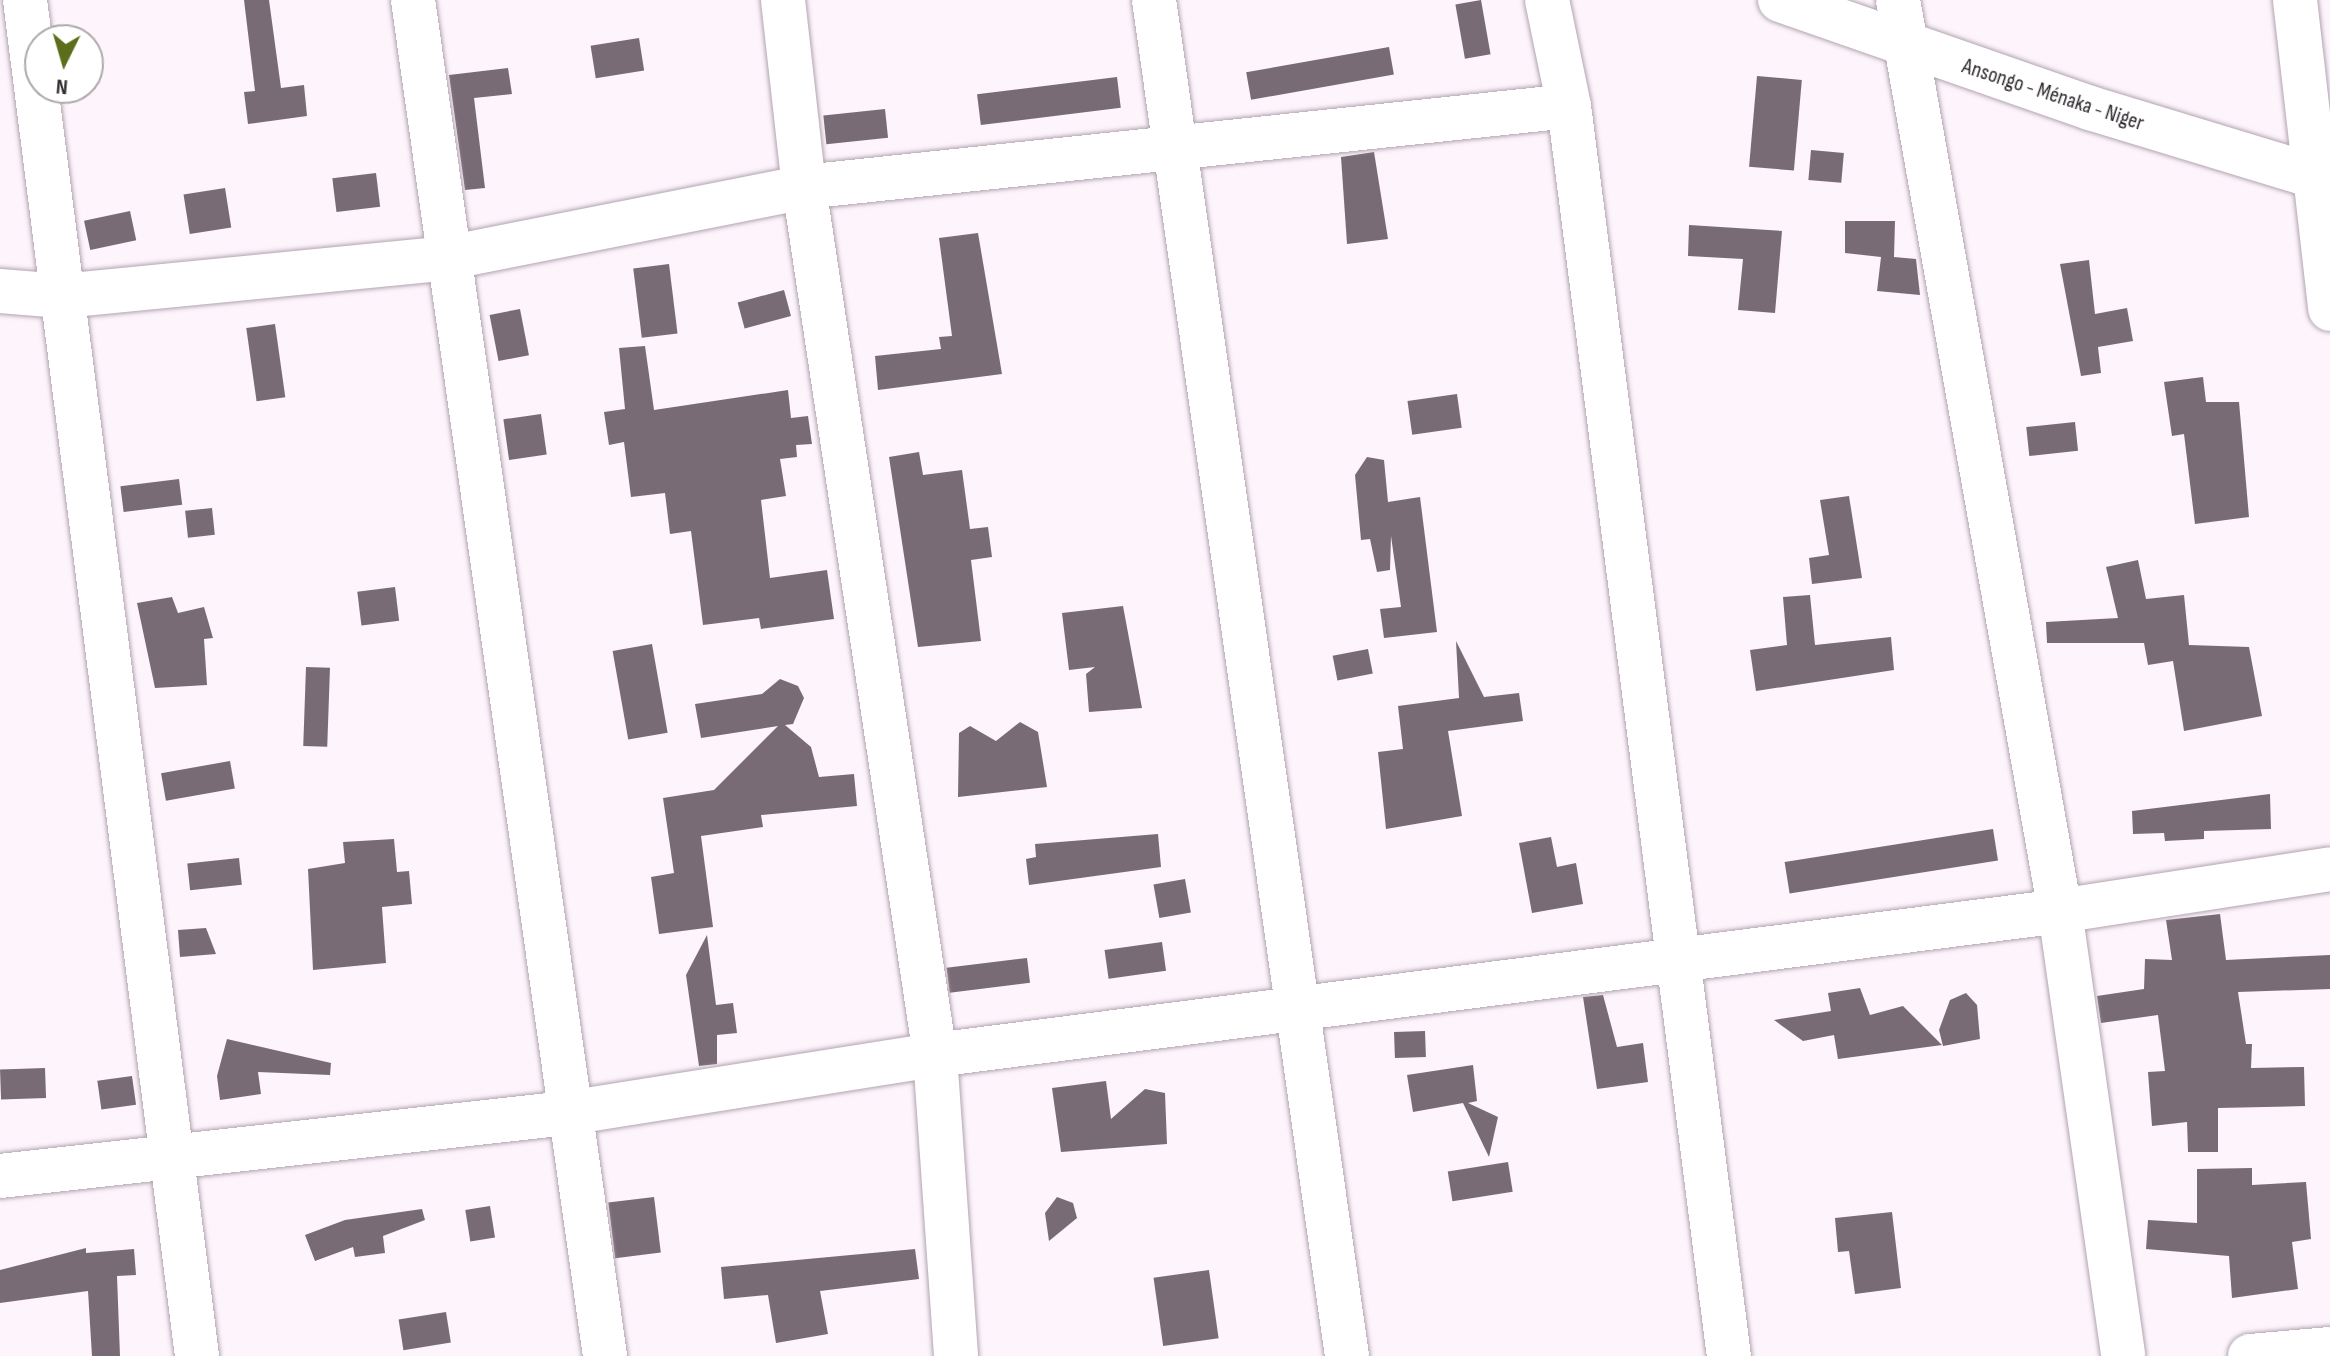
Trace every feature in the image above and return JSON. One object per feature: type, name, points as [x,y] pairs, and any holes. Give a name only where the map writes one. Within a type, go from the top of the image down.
[{"type":"street","points":[[25,0],[169,1155],[197,1356]]},
{"type":"street","points":[[413,0],[567,1113],[605,1356]]},
{"type":"street","points":[[783,0],[804,187],[935,1055],[956,1356]]},
{"type":"street","points":[[1154,0],[1347,1356]]},
{"type":"street","points":[[1547,0],[1569,106],[1729,1356]]},
{"type":"street","name":"Ansongo - Ménaka - Niger","points":[[1780,0],[1903,45],[2320,178]]},
{"type":"street","points":[[1898,0],[1903,45],[2060,911],[2123,1356]]},
{"type":"street","points":[[2295,0],[2320,178],[2330,309]]},
{"type":"street","points":[[0,291],[62,296],[447,258],[804,187],[1569,106]]},
{"type":"street","points":[[0,1176],[567,1113],[935,1055],[2060,911],[2330,869]]},
{"type":"street","points":[[2250,1356],[2330,1349]]},
{"type":"building","points":[[244,0],[269,0],[281,88],[304,85],[307,116],[248,124],[244,92],[255,91]]},
{"type":"building","points":[[1481,0],[1491,54],[1465,59],[1455,5]]},
{"type":"building","points":[[639,38],[644,71],[596,78],[591,46]]},
{"type":"building","points":[[1389,47],[1394,75],[1251,100],[1246,72]]},
{"type":"building","points":[[508,68],[512,94],[474,98],[485,188],[465,190],[449,75]]},
{"type":"building","points":[[1757,76],[1802,80],[1794,171],[1749,167]]},
{"type":"building","points":[[1117,77],[1121,108],[981,125],[977,94]]},
{"type":"building","points":[[885,109],[888,138],[826,144],[823,115]]},
{"type":"building","points":[[1811,150],[1844,153],[1841,183],[1808,180]]},
{"type":"building","points":[[1374,152],[1388,239],[1347,244],[1341,157]]},
{"type":"building","points":[[376,173],[380,207],[336,212],[332,178]]},
{"type":"building","points":[[225,188],[231,228],[190,234],[184,195]]},
{"type":"building","points":[[130,211],[136,240],[90,250],[84,221]]},
{"type":"building","points":[[1845,221],[1895,221],[1894,257],[1916,259],[1920,295],[1877,291],[1881,257],[1845,253]]},
{"type":"building","points":[[1689,225],[1782,231],[1775,313],[1738,310],[1743,259],[1688,256]]},
{"type":"building","points":[[978,233],[1002,374],[878,390],[875,356],[941,349],[939,337],[952,336],[939,238]]},
{"type":"building","points":[[2089,260],[2095,314],[2127,308],[2133,341],[2098,347],[2101,373],[2081,376],[2060,264]]},
{"type":"building","points":[[669,264],[678,333],[642,338],[633,268]]},
{"type":"building","points":[[784,290],[791,316],[745,329],[738,302]]},
{"type":"building","points":[[520,309],[529,355],[499,361],[490,315]]},
{"type":"building","points":[[275,324],[285,397],[257,401],[246,328]]},
{"type":"building","points":[[645,346],[654,410],[788,390],[791,418],[808,416],[812,444],[796,445],[797,457],[780,459],[786,496],[761,500],[770,578],[827,570],[834,619],[761,629],[759,618],[703,625],[691,531],[670,534],[665,493],[631,497],[624,442],[609,445],[604,412],[625,409],[619,348]]},
{"type":"building","points":[[2203,377],[2206,402],[2239,402],[2249,517],[2195,524],[2184,434],[2172,436],[2164,382]]},
{"type":"building","points":[[1457,394],[1462,428],[1412,435],[1407,401]]},
{"type":"building","points":[[541,414],[547,455],[509,460],[503,419]]},
{"type":"building","points":[[2075,422],[2078,451],[2029,456],[2026,427]]},
{"type":"building","points":[[919,452],[923,475],[962,470],[970,529],[988,527],[992,557],[971,560],[981,641],[918,647],[889,457]]},
{"type":"building","points":[[1367,457],[1384,460],[1388,502],[1420,497],[1437,632],[1384,638],[1380,609],[1401,607],[1391,536],[1390,570],[1377,572],[1370,539],[1361,540],[1355,475]]},
{"type":"building","points":[[179,479],[182,505],[124,512],[120,486]]},
{"type":"building","points":[[1849,496],[1862,578],[1812,584],[1809,558],[1829,555],[1820,500]]},
{"type":"building","points":[[212,508],[215,535],[188,538],[185,511]]},
{"type":"building","points":[[2138,560],[2146,599],[2184,595],[2189,645],[2249,647],[2262,716],[2184,731],[2173,661],[2148,665],[2144,643],[2047,643],[2046,622],[2118,618],[2106,567]]},
{"type":"building","points":[[395,587],[399,621],[361,625],[357,592]]},
{"type":"building","points":[[1810,595],[1815,645],[1891,637],[1894,670],[1756,691],[1750,650],[1787,645],[1783,597]]},
{"type":"building","points":[[172,597],[178,613],[204,607],[213,638],[204,639],[207,685],[155,688],[137,603]]},
{"type":"building","points":[[1123,606],[1142,708],[1089,712],[1086,674],[1095,667],[1069,670],[1062,613]]},
{"type":"building","points":[[1456,641],[1484,697],[1519,693],[1523,721],[1448,731],[1462,816],[1386,829],[1378,752],[1403,749],[1398,706],[1459,698]]},
{"type":"building","points":[[652,644],[668,733],[628,740],[613,651]]},
{"type":"building","points":[[1368,649],[1373,674],[1337,680],[1333,656]]},
{"type":"building","points":[[306,667],[330,668],[327,747],[303,746]]},
{"type":"building","points":[[780,679],[798,686],[804,698],[793,724],[785,725],[811,747],[819,777],[854,774],[857,806],[761,815],[763,827],[701,836],[713,927],[659,934],[651,877],[674,873],[663,798],[714,790],[778,726],[701,738],[695,704],[762,694]]},
{"type":"building","points":[[1020,722],[1038,732],[1047,787],[958,797],[959,733],[970,726],[996,741]]},
{"type":"building","points":[[230,761],[235,789],[166,801],[161,773]]},
{"type":"building","points":[[2270,794],[2271,829],[2204,831],[2204,839],[2165,841],[2164,833],[2133,834],[2132,811]]},
{"type":"building","points":[[1993,829],[1998,861],[1790,894],[1785,862]]},
{"type":"building","points":[[1158,834],[1161,867],[1029,885],[1026,859],[1036,857],[1035,844]]},
{"type":"building","points":[[1551,837],[1557,867],[1576,863],[1583,904],[1532,913],[1519,843]]},
{"type":"building","points":[[394,839],[397,872],[409,871],[412,904],[382,907],[386,963],[313,970],[308,869],[345,863],[343,842]]},
{"type":"building","points":[[239,858],[242,885],[190,890],[187,863]]},
{"type":"building","points":[[1185,879],[1191,912],[1159,918],[1153,885]]},
{"type":"building","points":[[2220,914],[2226,960],[2330,955],[2330,989],[2238,992],[2246,1044],[2252,1044],[2251,1068],[2304,1067],[2305,1106],[2218,1108],[2218,1152],[2188,1152],[2187,1122],[2152,1126],[2148,1072],[2165,1071],[2158,1015],[2101,1023],[2097,996],[2144,989],[2145,959],[2172,960],[2166,920]]},
{"type":"building","points":[[206,928],[216,954],[180,957],[178,930]]},
{"type":"building","points":[[707,935],[716,1005],[733,1003],[737,1033],[717,1035],[717,1064],[699,1066],[686,975]]},
{"type":"building","points":[[1162,942],[1166,971],[1109,979],[1105,950]]},
{"type":"building","points":[[1027,958],[1030,983],[950,993],[947,968]]},
{"type":"building","points":[[1860,988],[1870,1015],[1903,1006],[1942,1045],[1838,1059],[1834,1035],[1803,1041],[1774,1020],[1831,1011],[1828,993]]},
{"type":"building","points":[[1966,993],[1977,1005],[1980,1039],[1943,1046],[1939,1030],[1950,1000]]},
{"type":"building","points":[[1603,995],[1617,1047],[1643,1043],[1648,1082],[1597,1089],[1583,997]]},
{"type":"building","points":[[1425,1031],[1426,1057],[1395,1058],[1394,1032]]},
{"type":"building","points":[[227,1039],[331,1063],[330,1075],[258,1072],[261,1094],[220,1100],[217,1076]]},
{"type":"building","points":[[1473,1065],[1477,1101],[1468,1103],[1498,1117],[1489,1157],[1463,1103],[1413,1112],[1407,1075]]},
{"type":"building","points":[[45,1068],[46,1098],[1,1100],[0,1070]]},
{"type":"building","points":[[132,1076],[136,1105],[101,1110],[97,1081]]},
{"type":"building","points":[[1106,1081],[1111,1119],[1145,1089],[1165,1093],[1167,1144],[1061,1152],[1052,1088]]},
{"type":"building","points":[[1508,1162],[1513,1192],[1452,1201],[1448,1172]]},
{"type":"building","points":[[2252,1168],[2252,1185],[2306,1182],[2311,1239],[2292,1242],[2298,1289],[2232,1298],[2229,1256],[2146,1249],[2148,1220],[2197,1223],[2197,1169]]},
{"type":"building","points":[[654,1197],[661,1253],[615,1258],[608,1203]]},
{"type":"building","points":[[1057,1197],[1073,1203],[1077,1218],[1049,1241],[1045,1213]]},
{"type":"building","points":[[490,1206],[495,1238],[470,1242],[465,1210]]},
{"type":"building","points":[[422,1209],[425,1220],[383,1236],[385,1253],[355,1257],[353,1247],[315,1261],[305,1235],[345,1220]]},
{"type":"building","points":[[1892,1212],[1901,1288],[1855,1294],[1849,1251],[1838,1252],[1835,1218]]},
{"type":"building","points":[[86,1248],[86,1253],[134,1249],[136,1275],[117,1276],[120,1356],[92,1356],[88,1291],[0,1303],[0,1270]]},
{"type":"building","points":[[915,1249],[919,1279],[820,1291],[828,1334],[776,1343],[768,1295],[724,1299],[721,1267]]},
{"type":"building","points":[[1209,1270],[1219,1338],[1163,1346],[1154,1278]]},
{"type":"building","points":[[446,1312],[451,1343],[403,1350],[399,1320]]}]
